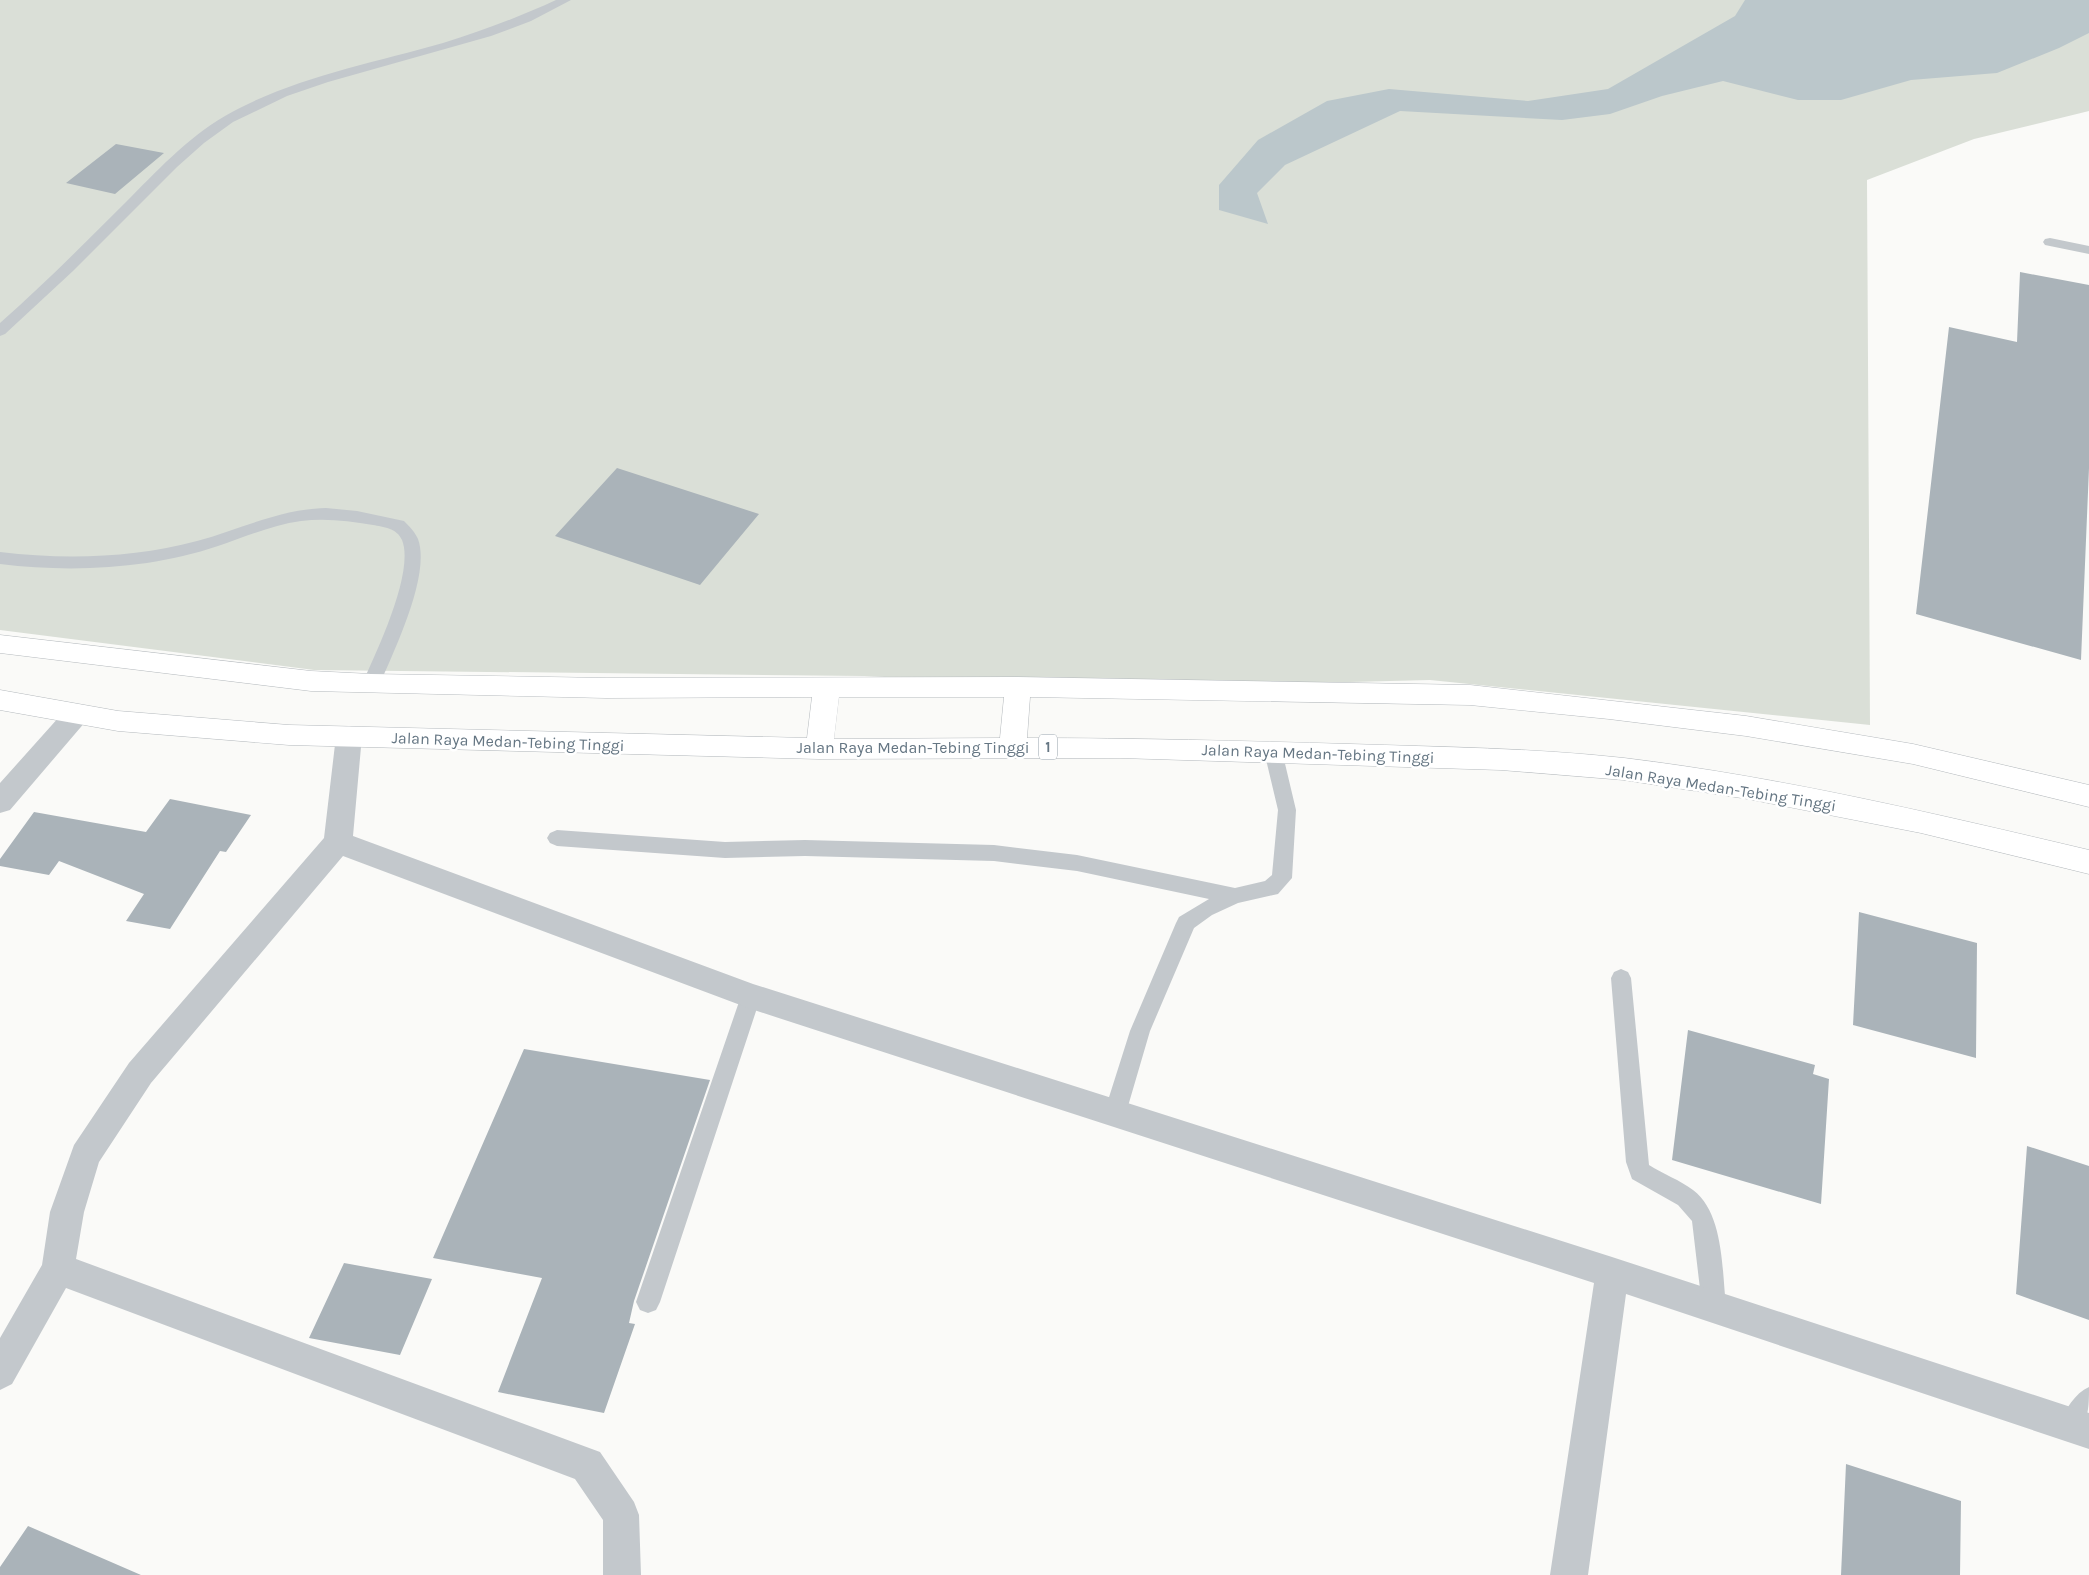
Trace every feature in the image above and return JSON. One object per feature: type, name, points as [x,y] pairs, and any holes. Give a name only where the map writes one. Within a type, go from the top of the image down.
[{"type":"highway","points":[[0,644],[310,681],[371,684],[606,688],[1018,687],[1470,695],[1609,709],[1746,726],[1913,754],[2089,796]]},
{"type":"highway","points":[[819,749],[827,686]]},
{"type":"highway","points":[[1013,746],[1018,687]]},
{"type":"highway","name":"Jalan Raya Medan-Tebing Tinggi","points":[[0,700],[118,721],[280,734],[819,749],[1013,746],[1273,751],[1501,759],[1624,769],[1748,788],[1912,820],[2089,862]]},
{"type":"street","points":[[0,802],[76,714]]},
{"type":"street","points":[[0,1372],[58,1269],[67,1212],[85,1156],[140,1073],[338,842],[348,736]]},
{"type":"street","points":[[338,842],[751,996],[1714,1306],[2083,1418]]},
{"type":"street","points":[[58,1269],[587,1465],[620,1515],[622,1575]]},
{"type":"street","points":[[1568,1575],[1612,1272]]},
{"type":"lane","points":[[0,331],[35,301],[204,135],[243,111],[342,73],[495,30],[565,0]]},
{"type":"lane","points":[[2050,242],[2089,250]]},
{"type":"lane","points":[[0,558],[65,564],[143,558],[197,547],[268,523],[314,514],[352,515],[398,525],[410,540],[412,561],[408,590],[371,684]]},
{"type":"lane","points":[[1115,1113],[1140,1031],[1186,923],[1205,909],[1234,896],[1272,888],[1282,878],[1287,810],[1273,751]]},
{"type":"lane","points":[[557,838],[725,850],[805,848],[994,853],[1077,863],[1234,896]]},
{"type":"lane","points":[[1621,978],[1637,1162],[1640,1172],[1684,1195],[1693,1202],[1701,1213],[1705,1225],[1714,1306]]},
{"type":"lane","points":[[648,1302],[751,996]]},
{"type":"shaded area","points":[[0,0],[2089,0],[2089,111],[1974,139],[1867,180],[1870,725],[1430,680],[1108,688],[864,676],[314,670],[0,630]]},
{"type":"shaded area","points":[[1745,0],[2089,0],[2089,33],[2059,48],[1997,73],[1911,80],[1841,100],[1798,100],[1723,81],[1662,96],[1610,114],[1562,120],[1400,111],[1285,165],[1257,193],[1268,224],[1219,210],[1219,185],[1258,140],[1327,101],[1389,89],[1528,101],[1608,89],[1735,16]]},
{"type":"building","points":[[116,144],[164,153],[115,194],[66,183]]},
{"type":"building","points":[[2020,272],[2089,285],[2089,468],[2081,660],[1916,614],[1949,327],[2017,342]]},
{"type":"building","points":[[617,468],[759,514],[700,585],[555,536]]},
{"type":"building","points":[[170,799],[251,815],[226,852],[220,851],[170,929],[126,921],[144,894],[59,861],[49,875],[0,866],[0,859],[34,812],[146,832]]},
{"type":"building","points":[[1859,912],[1977,943],[1976,1058],[1853,1025]]},
{"type":"building","points":[[1688,1030],[1815,1065],[1813,1074],[1829,1079],[1821,1204],[1672,1160]]},
{"type":"building","points":[[524,1049],[710,1080],[634,1301],[629,1323],[635,1324],[604,1413],[498,1392],[542,1278],[433,1258]]},
{"type":"building","points":[[2027,1146],[2089,1166],[2089,1320],[2016,1294]]},
{"type":"building","points":[[344,1263],[432,1279],[400,1355],[309,1338]]},
{"type":"building","points":[[1846,1464],[1961,1501],[1960,1575],[1841,1575]]},
{"type":"building","points":[[28,1526],[141,1575],[0,1575],[0,1567]]}]
